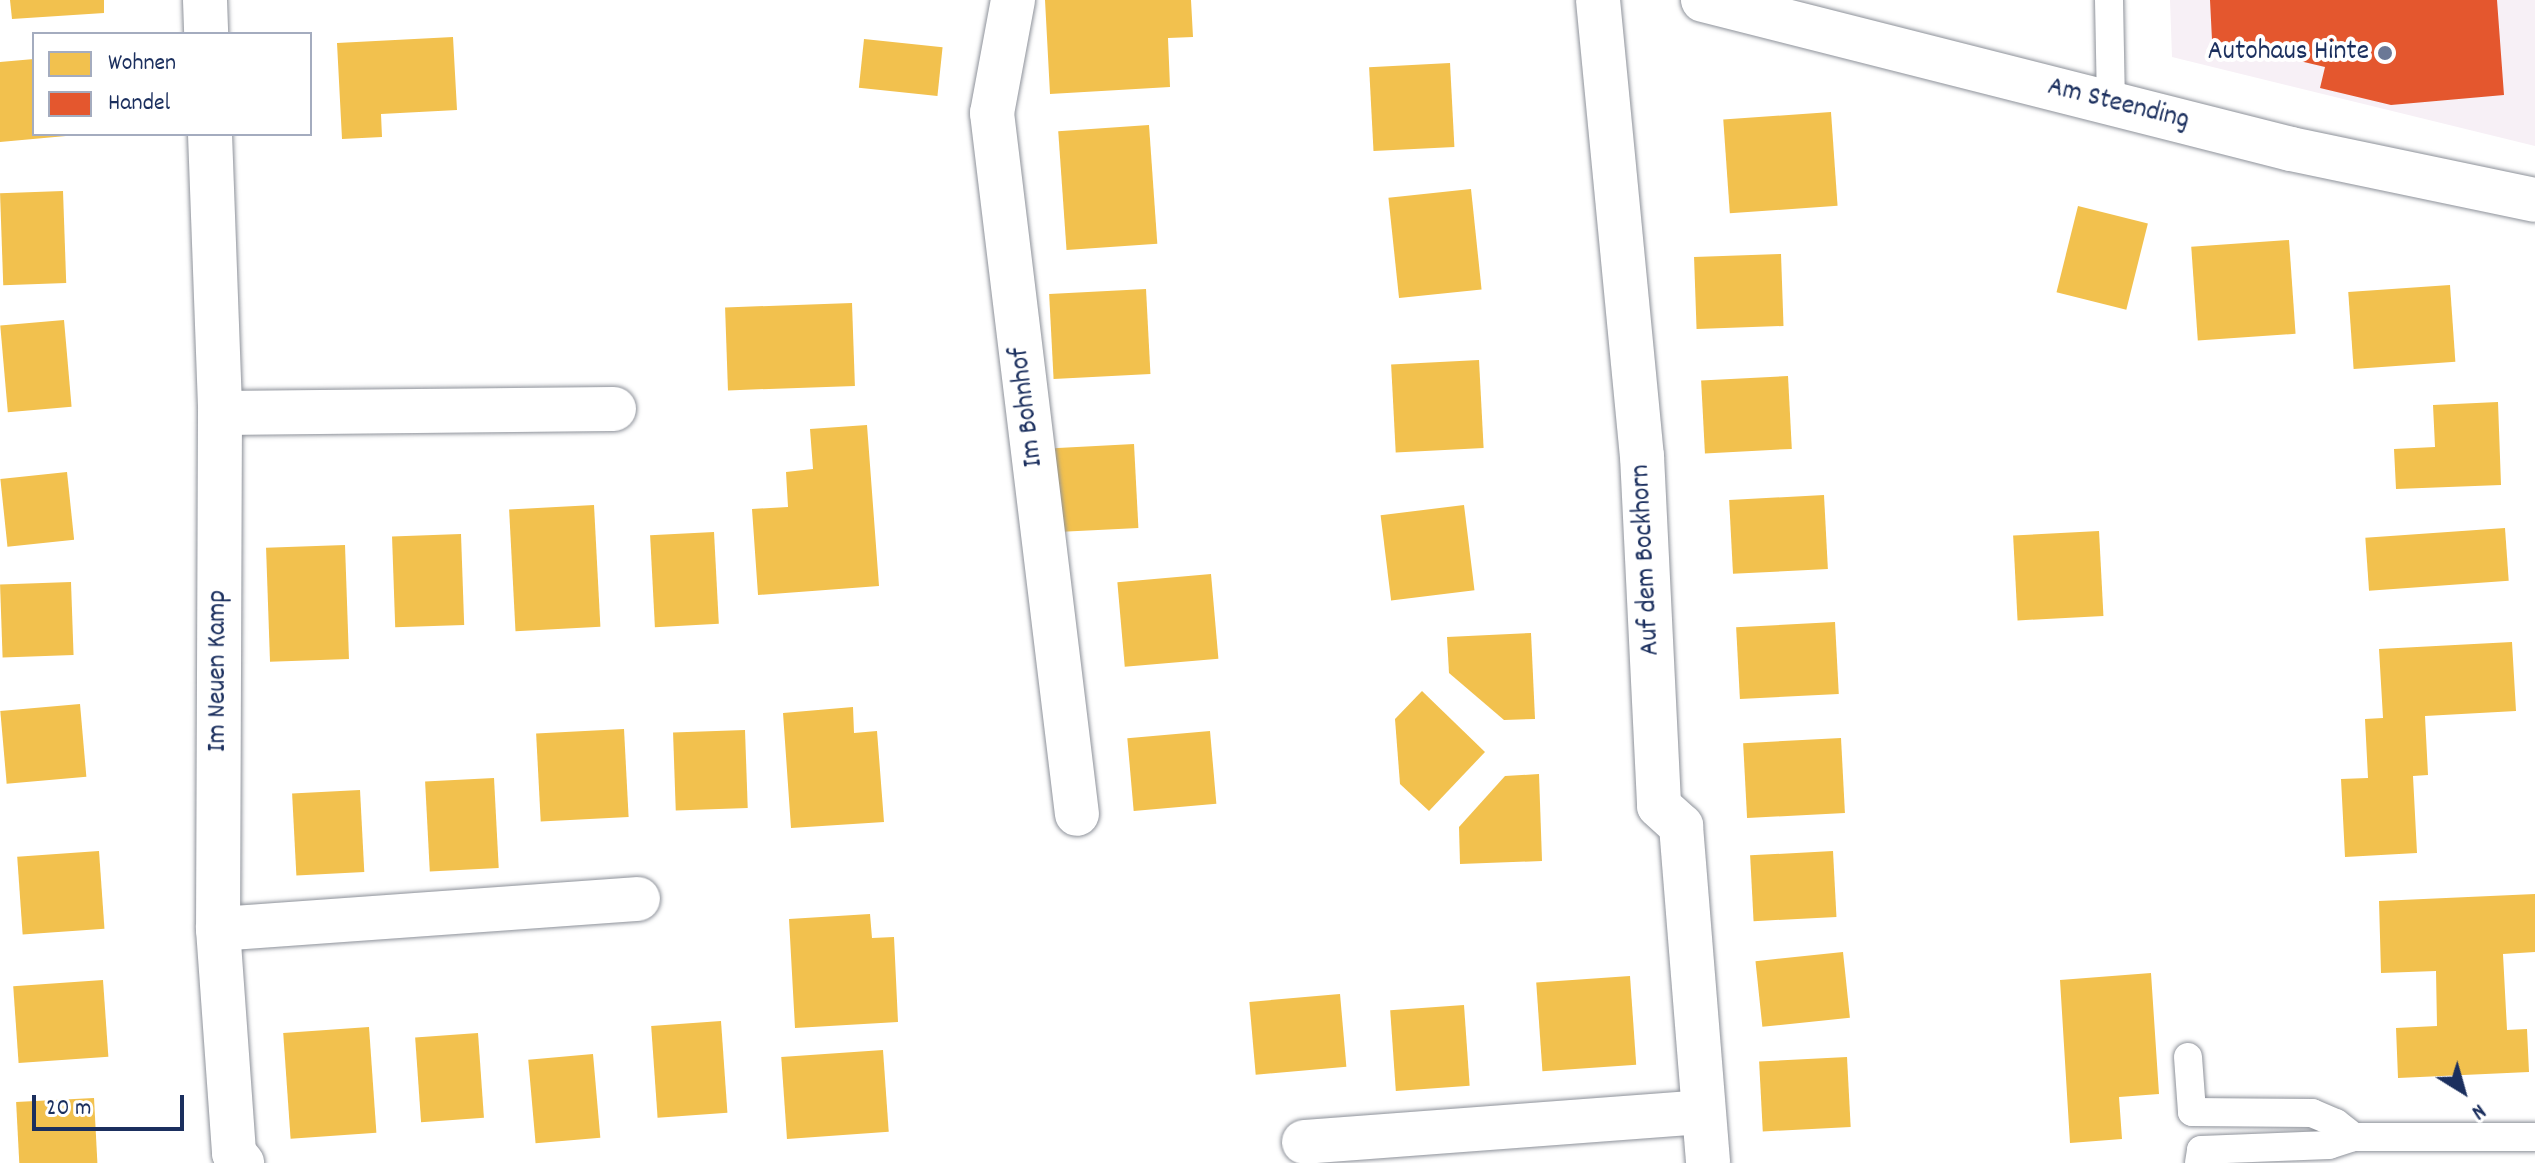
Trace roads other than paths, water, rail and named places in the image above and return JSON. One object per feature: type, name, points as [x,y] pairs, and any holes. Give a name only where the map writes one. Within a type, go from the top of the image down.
[{"type":"street","points":[[205,0],[206,32]]},
{"type":"street","name":"Im Bohnhof","points":[[1013,0],[992,113],[1077,814]]},
{"type":"street","name":"Auf dem Bockhorn","points":[[1598,0],[1642,456],[1659,806],[1681,826],[1708,1163]]},
{"type":"street","name":"Am Steending","points":[[1703,0],[2291,149],[2535,200]]},
{"type":"street","name":"Im Neuen Kamp","points":[[210,136],[220,413],[218,929],[234,1153],[242,1163]]},
{"type":"street","points":[[220,413],[614,409]]},
{"type":"street","points":[[218,929],[638,899]]},
{"type":"street","points":[[1304,1142],[1703,1112]]},
{"type":"lane","points":[[2109,0],[2111,103]]},
{"type":"lane","points":[[2188,1057],[2192,1112],[2312,1113],[2336,1123],[2354,1137]]},
{"type":"lane","points":[[2199,1163],[2201,1150],[2329,1145],[2354,1137],[2535,1137]]},
{"type":"place","name":"Autohaus Hinte","points":[[2385,53]]}]
